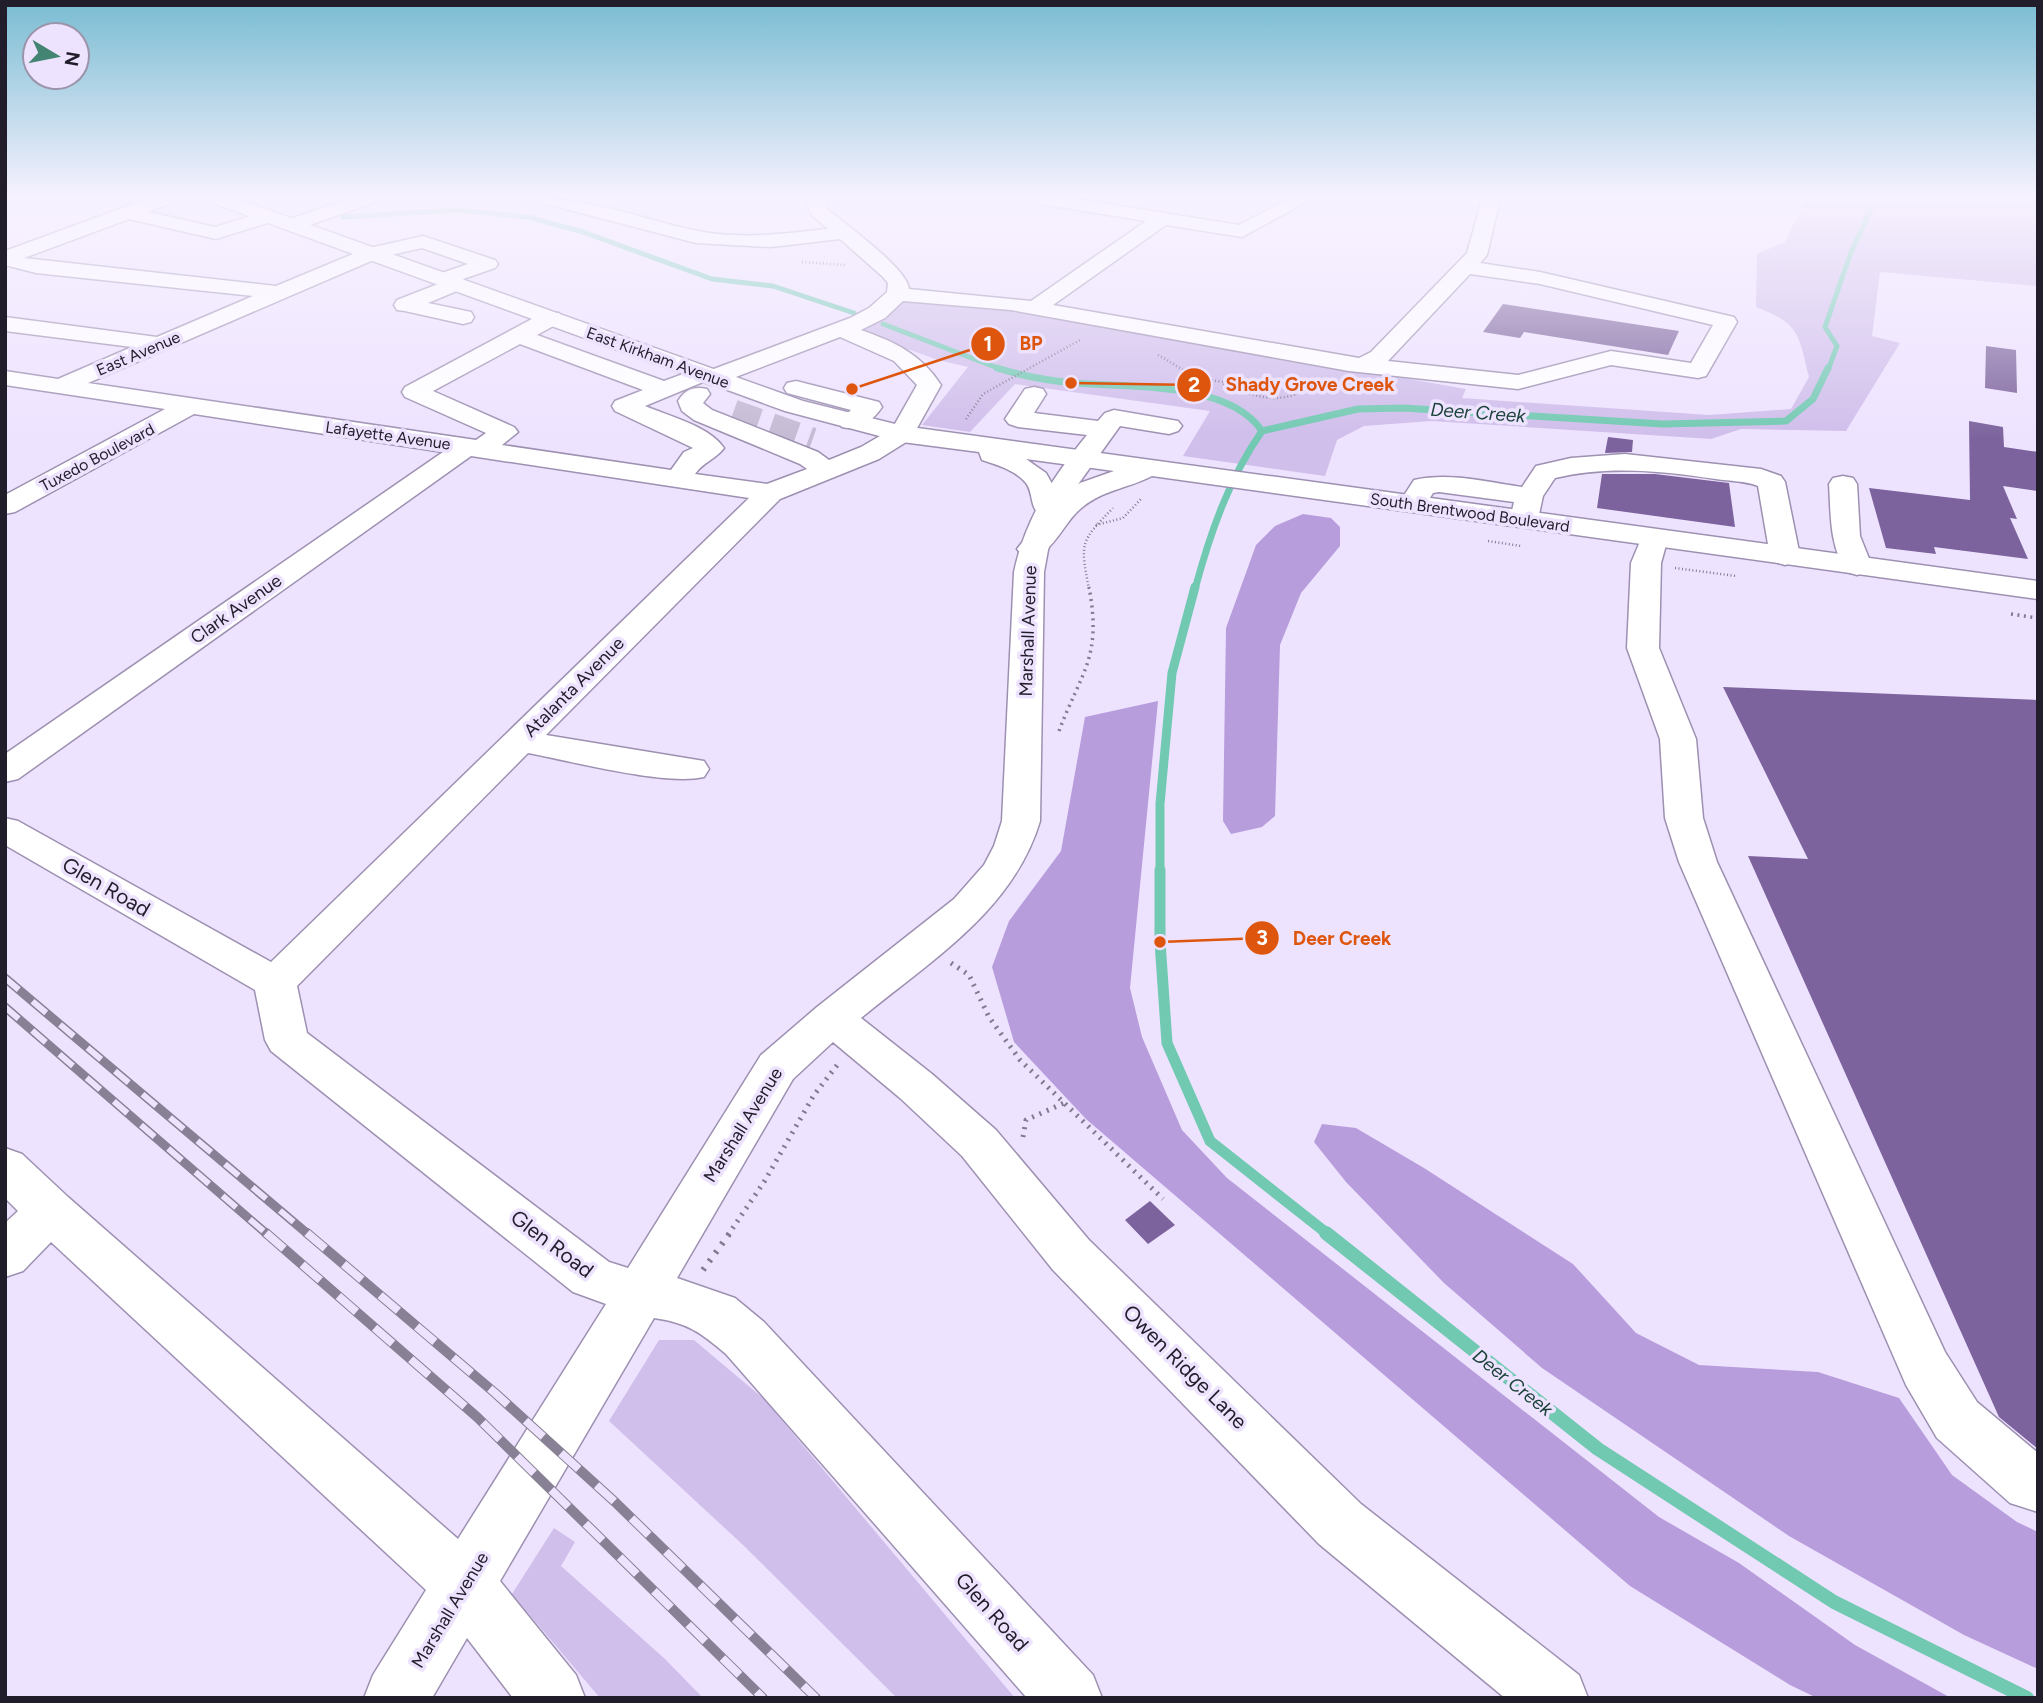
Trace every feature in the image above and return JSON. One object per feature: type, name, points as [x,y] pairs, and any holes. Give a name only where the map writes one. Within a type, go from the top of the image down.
[{"type":"street","points":[[143,278],[278,293]]},
{"type":"street","name":"East Avenue","points":[[59,387],[312,278]]},
{"type":"street","name":"East Kirkham Avenue","points":[[443,278],[771,398],[902,434]]},
{"type":"street","name":"East Avenue","points":[[450,281],[456,278]]},
{"type":"street","points":[[678,479],[694,458],[723,452],[624,406],[663,389],[713,378],[841,330],[877,313],[898,294],[898,282],[895,278]]},
{"type":"street","points":[[1035,308],[1077,278]]},
{"type":"street","points":[[1357,365],[1379,357],[1454,278]]},
{"type":"street","points":[[898,294],[1035,308],[1357,365],[1518,382],[1611,358],[1698,371],[1726,322],[1542,278]]},
{"type":"street","points":[[450,281],[405,306],[463,317]]},
{"type":"street","points":[[465,365],[551,318]]},
{"type":"street","points":[[5,324],[158,344]]},
{"type":"street","points":[[841,330],[897,352],[921,369],[929,385],[902,434]]},
{"type":"street","points":[[519,336],[663,389]]},
{"type":"street","points":[[762,360],[795,370],[804,379],[796,388],[771,398]]},
{"type":"street","points":[[465,365],[492,378]]},
{"type":"street","name":"Clark Avenue","points":[[5,771],[474,447],[505,432],[414,392],[465,365]]},
{"type":"street","name":"Lafayette Avenue","points":[[5,378],[770,493]]},
{"type":"street","points":[[690,401],[713,378]]},
{"type":"street","points":[[796,388],[870,407],[851,422]]},
{"type":"street","points":[[1034,394],[1018,419],[1093,444],[1114,418],[1169,426]]},
{"type":"street","points":[[690,401],[733,413]]},
{"type":"street","points":[[690,401],[691,406],[711,419],[819,458]]},
{"type":"street","name":"Tuxedo Boulevard","points":[[5,506],[188,407]]},
{"type":"street","points":[[963,432],[1032,474],[1046,491],[1048,509]]},
{"type":"street","name":"South Brentwood Boulevard","points":[[902,434],[963,432],[1093,444],[1165,470],[1413,503],[1527,508],[1654,538],[2038,590]]},
{"type":"street","name":"Atalanta Avenue","points":[[275,983],[770,493],[819,458],[870,453],[902,434]]},
{"type":"street","name":"Marshall Avenue","points":[[396,1698],[777,1067],[832,1018],[968,909],[998,874],[1018,835],[1021,821],[1032,549],[1048,509],[1093,444]]},
{"type":"street","points":[[1527,508],[1545,472],[1568,465],[1609,462],[1663,464],[1761,477],[1771,482],[1785,556]]},
{"type":"street","points":[[1032,549],[1059,512],[1091,486],[1142,472],[1165,470]]},
{"type":"street","points":[[1843,484],[1846,536],[1857,566]]},
{"type":"street","points":[[1654,538],[1646,563],[1643,648],[1678,739],[1684,818],[1698,862],[1925,1368],[1957,1420],[2031,1484],[2038,1485]]},
{"type":"street","points":[[520,741],[656,766],[691,769]]},
{"type":"street","name":"Glen Road","points":[[5,829],[275,983],[287,1040],[591,1277],[641,1294],[680,1300],[716,1314],[745,1338],[1070,1698]]},
{"type":"street","name":"Owen Ridge Lane","points":[[832,1018],[916,1086],[979,1143],[1072,1255],[1340,1524],[1556,1698]]},
{"type":"street","points":[[5,1167],[50,1211],[465,1585],[553,1698]]},
{"type":"street","points":[[5,1256],[50,1211]]},
{"type":"path","points":[[963,432],[983,394],[1088,335]]},
{"type":"path","points":[[1156,354],[1187,372],[1264,399],[1289,398],[1296,394],[1288,379]]},
{"type":"path","points":[[1212,380],[1258,384],[1322,376],[1357,365]]},
{"type":"path","points":[[1095,526],[1127,518],[1148,494]]},
{"type":"path","points":[[950,963],[969,975],[989,1017],[1020,1060],[1163,1199]]},
{"type":"path","points":[[734,1230],[818,1085]]},
{"type":"path","points":[[1023,1139],[1026,1120],[1064,1103]]},
{"type":"shaded area","points":[[1757,278],[1879,278],[1872,336],[1900,343],[1846,431],[1741,429],[1711,439],[1431,421],[1364,426],[1337,440],[1325,476],[1183,456],[1210,411],[1015,384],[970,432],[922,425],[968,367],[938,360],[854,330],[880,319],[905,301],[976,303],[1466,389],[1462,398],[1709,415],[1791,409],[1809,377],[1799,340],[1789,325],[1756,307]]},
{"type":"shaded area","points":[[1953,278],[2038,278],[2038,286]]},
{"type":"shaded area","points":[[1303,514],[1331,518],[1340,527],[1340,546],[1301,593],[1280,645],[1275,816],[1262,827],[1231,834],[1223,821],[1226,628],[1256,545],[1275,526]]},
{"type":"shaded area","points":[[1158,701],[1130,988],[1142,1037],[1182,1130],[1227,1178],[1659,1517],[1739,1563],[1855,1645],[1951,1698],[1817,1698],[1790,1685],[1630,1586],[1086,1119],[1014,1042],[992,967],[1009,921],[1061,851],[1085,717]]},
{"type":"shaded area","points":[[1322,1124],[1356,1128],[1424,1168],[1573,1264],[1636,1333],[1699,1365],[1818,1372],[1899,1398],[1952,1475],[2017,1522],[2038,1532],[2038,1669],[1964,1635],[1789,1536],[1542,1368],[1444,1283],[1346,1182],[1314,1142]]},
{"type":"shaded area","points":[[659,1340],[694,1340],[764,1399],[1015,1698],[897,1698],[742,1544],[609,1421]]},
{"type":"shaded area","points":[[554,1528],[575,1542],[561,1566],[665,1659],[703,1698],[600,1698],[512,1594]]},
{"type":"building","points":[[1503,304],[1679,331],[1668,355],[1524,332],[1520,338],[1483,332]]},
{"type":"building","points":[[1986,346],[2016,350],[2017,393],[1985,388]]},
{"type":"building","points":[[1969,421],[2003,427],[2004,447],[2038,452],[2038,491],[2003,486],[2017,519],[2010,518],[2028,559],[1934,547],[1936,554],[1886,548],[1869,488],[1970,500]]},
{"type":"building","points":[[1608,437],[1633,440],[1632,452],[1605,453]]},
{"type":"building","points":[[1602,474],[1655,474],[1729,483],[1735,527],[1597,508]]},
{"type":"building","points":[[1723,687],[2038,700],[2038,1449],[1999,1417],[1748,856],[1808,859]]},
{"type":"building","points":[[1150,1201],[1175,1225],[1148,1244],[1125,1220]]},
{"type":"waterway","points":[[711,278],[773,286],[854,313]]},
{"type":"waterway","name":"Deer Creek","points":[[1828,370],[1837,346],[1825,327],[1842,278]]},
{"type":"waterway","points":[[883,324],[1000,369]]},
{"type":"waterway","name":"Deer Creek","points":[[1262,431],[1358,409],[1403,408],[1663,424],[1786,421],[1813,399],[1828,368]]},
{"type":"waterway","points":[[1000,369],[1056,381],[1150,387],[1202,395],[1226,403],[1246,415],[1262,431]]},
{"type":"waterway","name":"Deer Creek","points":[[1195,589],[1230,487],[1262,431]]},
{"type":"waterway","name":"Deer Creek","points":[[1195,587],[1172,673],[1160,804],[1160,942],[1167,1043],[1210,1141],[1329,1235]]},
{"type":"waterway","name":"Deer Creek","points":[[1326,1233],[1598,1449],[1834,1602],[2027,1698]]},
{"type":"tunnel","points":[[733,413],[812,441]]},
{"type":"railway","points":[[5,978],[309,1235]]},
{"type":"railway","points":[[5,1007],[268,1235]]},
{"type":"railway","points":[[266,1233],[477,1417],[763,1698]]},
{"type":"railway","points":[[307,1233],[495,1393],[615,1502],[816,1698]]},
{"type":"place","name":"Shady Grove Creek","points":[[1071,383]]},
{"type":"place","name":"BP","points":[[852,389]]},
{"type":"place","name":"Deer Creek","points":[[1160,942]]}]
